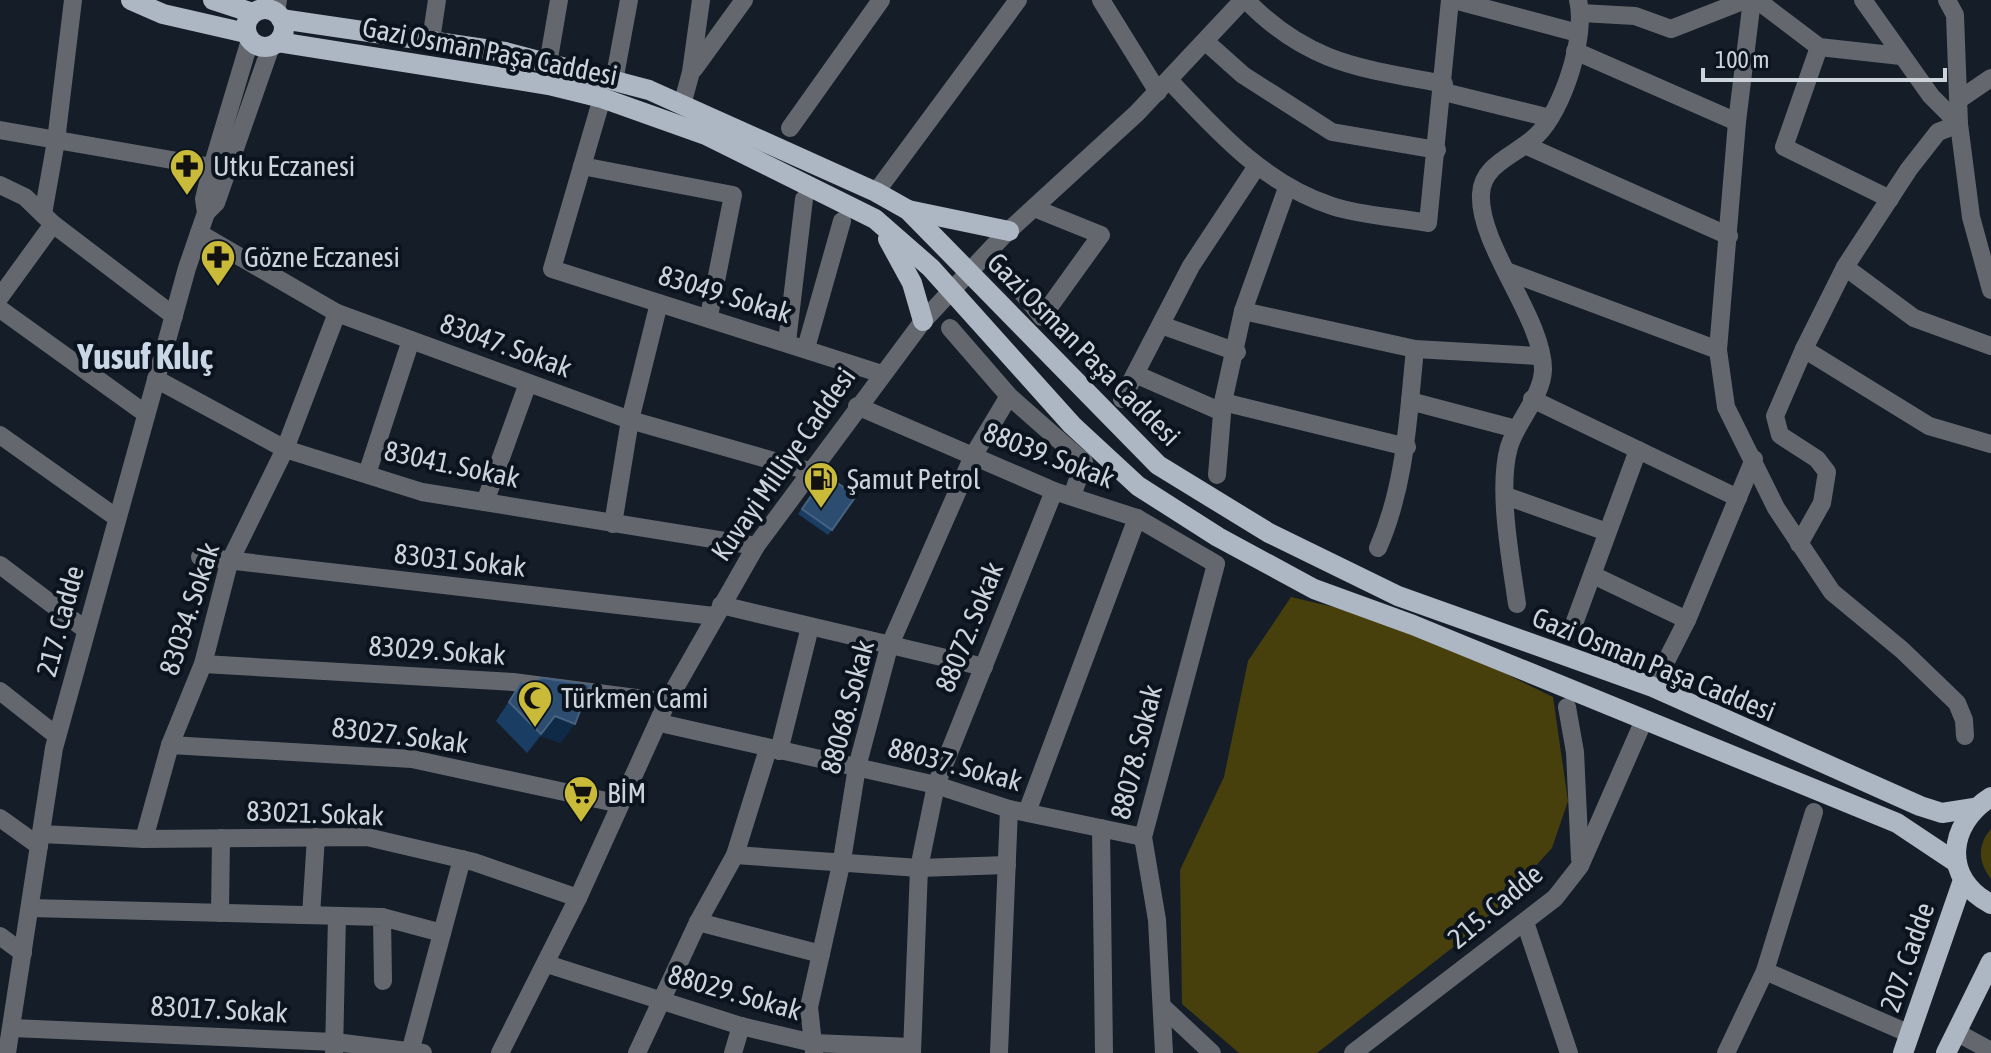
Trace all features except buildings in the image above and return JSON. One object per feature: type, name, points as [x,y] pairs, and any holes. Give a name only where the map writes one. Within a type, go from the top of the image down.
[{"type":"main road","points":[[131,0],[163,14],[248,37],[256,45],[275,44],[284,27],[269,9],[248,18],[248,37]]},
{"type":"main road","name":"Gazi Osman Paşa Caddesi","points":[[213,0],[548,64],[649,90],[876,192],[908,210],[1158,465],[1257,526],[1398,596],[1653,687],[1920,806],[1942,813],[1987,800]]},
{"type":"main road","name":"Gazi Osman Paşa Caddesi","points":[[275,44],[456,68],[602,98],[706,135],[875,219],[931,268],[1072,425],[1105,456],[1138,486],[1218,537],[1314,589],[1413,625],[1897,823],[1960,871],[1974,893],[1991,904]]},
{"type":"main road","points":[[908,210],[1009,231]]},
{"type":"main road","points":[[875,219],[901,258],[923,321]]},
{"type":"main road","name":"207. Cadde","points":[[1907,1043],[1960,871],[1956,843],[1962,824],[1987,800]]},
{"type":"main road","points":[[1946,1053],[1991,962]]},
{"type":"street","points":[[0,297],[48,219],[73,0]]},
{"type":"street","points":[[431,40],[437,0]]},
{"type":"street","points":[[548,64],[559,0]]},
{"type":"street","points":[[614,81],[629,0]]},
{"type":"street","points":[[682,105],[691,72],[701,0]]},
{"type":"street","points":[[691,72],[744,0]]},
{"type":"street","points":[[790,128],[881,0]]},
{"type":"street","points":[[876,192],[1018,0]]},
{"type":"street","points":[[1101,0],[1164,86],[1287,188],[1334,207],[1428,223],[1452,0],[1576,42],[1737,122]]},
{"type":"street","points":[[1217,0],[1228,18]]},
{"type":"street","points":[[1244,0],[1275,30],[1311,52],[1550,118]]},
{"type":"street","name":"Kuvayi Milliye Caddesi","points":[[500,1053],[547,964],[667,702],[756,546],[923,321],[1009,231],[1164,86],[1244,0]]},
{"type":"street","points":[[1517,604],[1506,496],[1508,450],[1543,369],[1485,223],[1481,194],[1496,164],[1525,145],[1550,118],[1566,86],[1580,6],[1635,16],[1671,29],[1745,0]]},
{"type":"street","points":[[1901,56],[1819,47],[1755,0],[1737,122],[1718,350],[1726,407],[1776,508],[1799,544],[1832,592],[1902,650],[1957,703],[1964,720],[1965,736]]},
{"type":"street","points":[[1863,0],[1931,96],[1959,124]]},
{"type":"street","points":[[1947,0],[1955,15],[1959,124],[1971,217],[1989,277]]},
{"type":"street","name":"217. Cadde","points":[[7,1053],[57,736],[199,233],[212,167],[248,37]]},
{"type":"street","points":[[1206,42],[1255,84],[1332,132],[1437,150]]},
{"type":"street","name":"217. Cadde","points":[[205,206],[216,203],[275,44]]},
{"type":"street","points":[[1819,47],[1784,147],[1890,199]]},
{"type":"street","points":[[1960,99],[1991,78]]},
{"type":"street","points":[[602,98],[582,166],[733,195],[709,316]]},
{"type":"street","points":[[1799,544],[1822,503],[1827,472],[1817,459],[1780,435],[1775,416],[1845,267],[1938,132],[1959,124]]},
{"type":"street","points":[[0,130],[212,167]]},
{"type":"street","points":[[1525,145],[1729,236]]},
{"type":"street","name":"83049. Sokak","points":[[582,166],[552,269],[709,316],[882,374]]},
{"type":"street","points":[[1122,399],[1191,266],[1257,166]]},
{"type":"street","points":[[0,185],[25,197],[48,219],[174,316]]},
{"type":"street","points":[[1217,475],[1222,407],[1237,352],[1243,311],[1287,188]]},
{"type":"street","points":[[787,342],[804,199]]},
{"type":"street","points":[[1005,271],[1042,317],[1101,235],[1034,208]]},
{"type":"street","points":[[806,348],[842,221]]},
{"type":"street","name":"83047. Sokak","points":[[199,233],[337,313],[630,420],[809,471]]},
{"type":"street","points":[[1845,267],[1914,318],[1991,346]]},
{"type":"street","points":[[1506,271],[1718,350]]},
{"type":"street","points":[[613,524],[630,420],[659,303]]},
{"type":"street","points":[[0,309],[146,414]]},
{"type":"street","points":[[1243,311],[1415,349],[1539,356]]},
{"type":"street","name":"83034. Sokak","points":[[144,839],[170,745],[203,664],[229,563],[285,449],[337,313]]},
{"type":"street","points":[[1161,325],[1237,352]]},
{"type":"street","points":[[950,328],[1009,396]]},
{"type":"street","points":[[367,474],[411,340]]},
{"type":"street","points":[[1378,548],[1389,523],[1407,447],[1415,349]]},
{"type":"street","points":[[1804,349],[1929,426],[1991,444]]},
{"type":"street","points":[[1135,374],[1222,407],[1407,447]]},
{"type":"street","name":"83041. Sokak","points":[[156,379],[285,449],[422,492],[756,546]]},
{"type":"street","points":[[485,502],[528,383]]},
{"type":"street","name":"88068. Sokak","points":[[813,1048],[809,1007],[842,860],[857,767],[889,647],[973,456],[1009,396]]},
{"type":"street","name":"88072. Sokak","points":[[912,1050],[919,868],[936,785],[984,667],[1063,494],[1084,462],[1009,396]]},
{"type":"street","points":[[1532,399],[1738,498]]},
{"type":"street","points":[[1410,401],[1516,429]]},
{"type":"street","name":"88039. Sokak","points":[[857,406],[1063,494],[1137,518],[1216,564]]},
{"type":"street","points":[[0,435],[117,518]]},
{"type":"street","points":[[1571,632],[1638,450]]},
{"type":"street","points":[[1653,687],[1687,620],[1754,459]]},
{"type":"street","points":[[1506,496],[1607,532]]},
{"type":"street","points":[[999,1053],[1007,865],[1018,810],[1137,518]]},
{"type":"street","name":"83031 Sokak","points":[[200,557],[229,563],[717,611],[810,627],[984,667]]},
{"type":"street","name":"88078. Sokak","points":[[1164,1053],[1157,920],[1143,837],[1216,564]]},
{"type":"street","points":[[0,565],[86,630]]},
{"type":"street","points":[[1593,575],[1687,620]]},
{"type":"street","points":[[637,1053],[698,922],[735,855],[774,750],[810,627]]},
{"type":"street","name":"83029. Sokak","points":[[203,664],[513,682],[667,702]]},
{"type":"street","points":[[0,691],[57,736]]},
{"type":"street","points":[[1567,707],[1575,752],[1580,866]]},
{"type":"street","name":"215. Cadde","points":[[1353,1053],[1555,898],[1580,866],[1644,720]]},
{"type":"street","name":"88037. Sokak","points":[[660,723],[936,785],[1018,810],[1143,837]]},
{"type":"street","name":"83027. Sokak","points":[[170,745],[412,759],[620,804]]},
{"type":"street","points":[[1726,1053],[1765,971],[1814,812]]},
{"type":"street","points":[[0,818],[40,840]]},
{"type":"street","points":[[1101,828],[1104,1053]]},
{"type":"street","points":[[311,915],[316,837]]},
{"type":"street","name":"83021. Sokak","points":[[40,840],[367,837],[462,859],[578,898]]},
{"type":"street","points":[[220,913],[221,838]]},
{"type":"street","points":[[735,855],[842,860],[919,868],[1007,865]]},
{"type":"street","points":[[416,1052],[462,859]]},
{"type":"street","points":[[30,908],[382,917],[442,933]]},
{"type":"street","points":[[334,1048],[337,916]]},
{"type":"street","points":[[382,917],[383,981]]},
{"type":"street","points":[[698,922],[821,954]]},
{"type":"street","points":[[1525,922],[1569,1053]]},
{"type":"street","points":[[0,936],[23,953]]},
{"type":"street","name":"88029. Sokak","points":[[547,964],[813,1048],[912,1050]]},
{"type":"street","points":[[1765,971],[1907,1043]]},
{"type":"street","points":[[1164,1008],[1212,1053]]},
{"type":"street","points":[[733,1053],[741,1026]]},
{"type":"street","name":"83017. Sokak","points":[[12,1028],[416,1052]]},
{"type":"street","points":[[1956,1032],[1991,1051]]},
{"type":"shaded area","points":[[1291,597],[1363,614],[1496,669],[1553,697],[1568,801],[1552,848],[1483,924],[1317,1053],[1239,1053],[1182,1004],[1180,870],[1224,777],[1248,661]]},
{"type":"shaded area","points":[[1991,829],[1991,879],[1984,866],[1981,847]]},
{"type":"place","name":"Utku Eczanesi","points":[[187,197]]},
{"type":"place","name":"Gözne Eczanesi","points":[[218,288]]},
{"type":"place","name":"Şamut Petrol","points":[[821,510]]},
{"type":"place","name":"Türkmen Cami","points":[[535,729]]},
{"type":"place","name":"BİM","points":[[581,824]]},
{"type":"district","name":"Yusuf Kılıç","points":[[145,356]]}]
